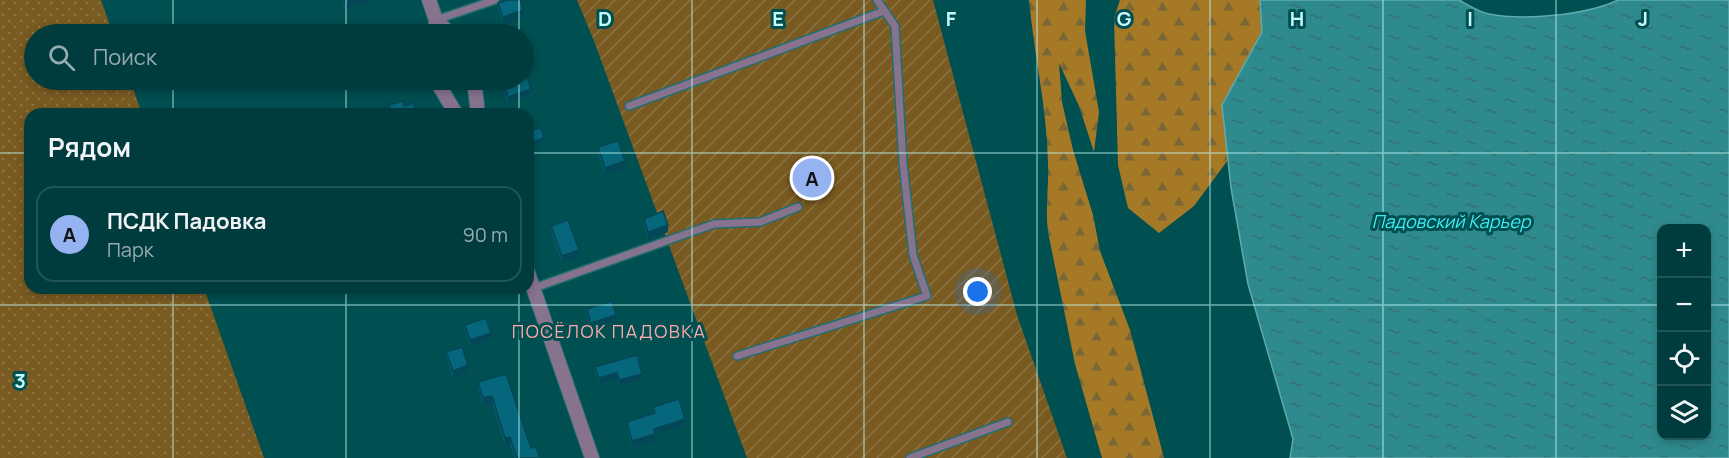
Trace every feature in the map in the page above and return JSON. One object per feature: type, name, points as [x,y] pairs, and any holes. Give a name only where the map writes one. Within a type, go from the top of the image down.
[{"type":"street","points":[[429,0],[434,24]]},
{"type":"street","points":[[442,90],[452,108]]},
{"type":"street","points":[[475,90],[477,108]]},
{"type":"street","points":[[534,288],[592,458]]},
{"type":"lane","points":[[444,24],[495,0]]},
{"type":"lane","points":[[737,356],[927,296],[913,255],[903,163],[895,26],[877,0]]},
{"type":"lane","points":[[629,106],[884,11]]},
{"type":"lane","points":[[534,288],[714,224],[760,222],[798,207]]},
{"type":"lane","points":[[910,458],[1008,422]]},
{"type":"shaded area","points":[[0,0],[101,0],[109,24],[24,24],[24,90],[134,90],[140,108],[24,108],[24,294],[206,294],[264,458],[0,458]]},
{"type":"shaded area","points":[[577,0],[933,0],[1017,315],[1067,458],[747,458]]},
{"type":"green space","points":[[1029,0],[1086,0],[1085,31],[1099,112],[1094,152],[1079,106],[1059,63],[1062,102],[1073,150],[1093,215],[1100,251],[1130,330],[1164,458],[1102,458],[1075,364],[1048,232],[1047,142]]},
{"type":"green space","points":[[1120,0],[1346,0],[1194,206],[1159,233],[1128,208],[1118,165],[1114,18]]},
{"type":"water","name":"Падовский Карьер","points":[[1260,0],[1459,0],[1485,13],[1537,17],[1590,10],[1618,0],[1729,0],[1729,458],[1290,458],[1293,439],[1248,284],[1231,188],[1222,105],[1262,32]]},
{"type":"building","points":[[520,0],[523,10],[503,17],[498,3]]},
{"type":"building","points":[[506,90],[528,90],[508,97]]},
{"type":"building","points":[[403,101],[404,106],[413,103],[415,108],[390,108],[389,105]]},
{"type":"building","points":[[541,128],[544,138],[534,141],[534,130]]},
{"type":"building","points":[[618,141],[625,161],[605,168],[598,147]]},
{"type":"building","points":[[663,211],[668,225],[648,232],[644,219]]},
{"type":"building","points":[[568,220],[579,250],[562,256],[551,226]]},
{"type":"building","points":[[612,301],[616,315],[591,323],[587,309]]},
{"type":"building","points":[[486,318],[491,333],[470,340],[465,325]]},
{"type":"building","points":[[462,347],[468,365],[453,371],[446,352]]},
{"type":"building","points":[[637,355],[642,374],[619,380],[617,373],[599,378],[595,367]]},
{"type":"building","points":[[506,374],[531,448],[536,447],[540,458],[517,458],[510,437],[505,438],[492,396],[483,398],[478,382]]},
{"type":"building","points":[[679,399],[685,419],[654,429],[655,434],[632,441],[627,422],[655,413],[653,407]]},
{"type":"place","name":"ПСДК Падовка","points":[[812,178]]},
{"type":"district","name":"ПОСЁЛОК ПАДОВКА","points":[[609,332]]}]
